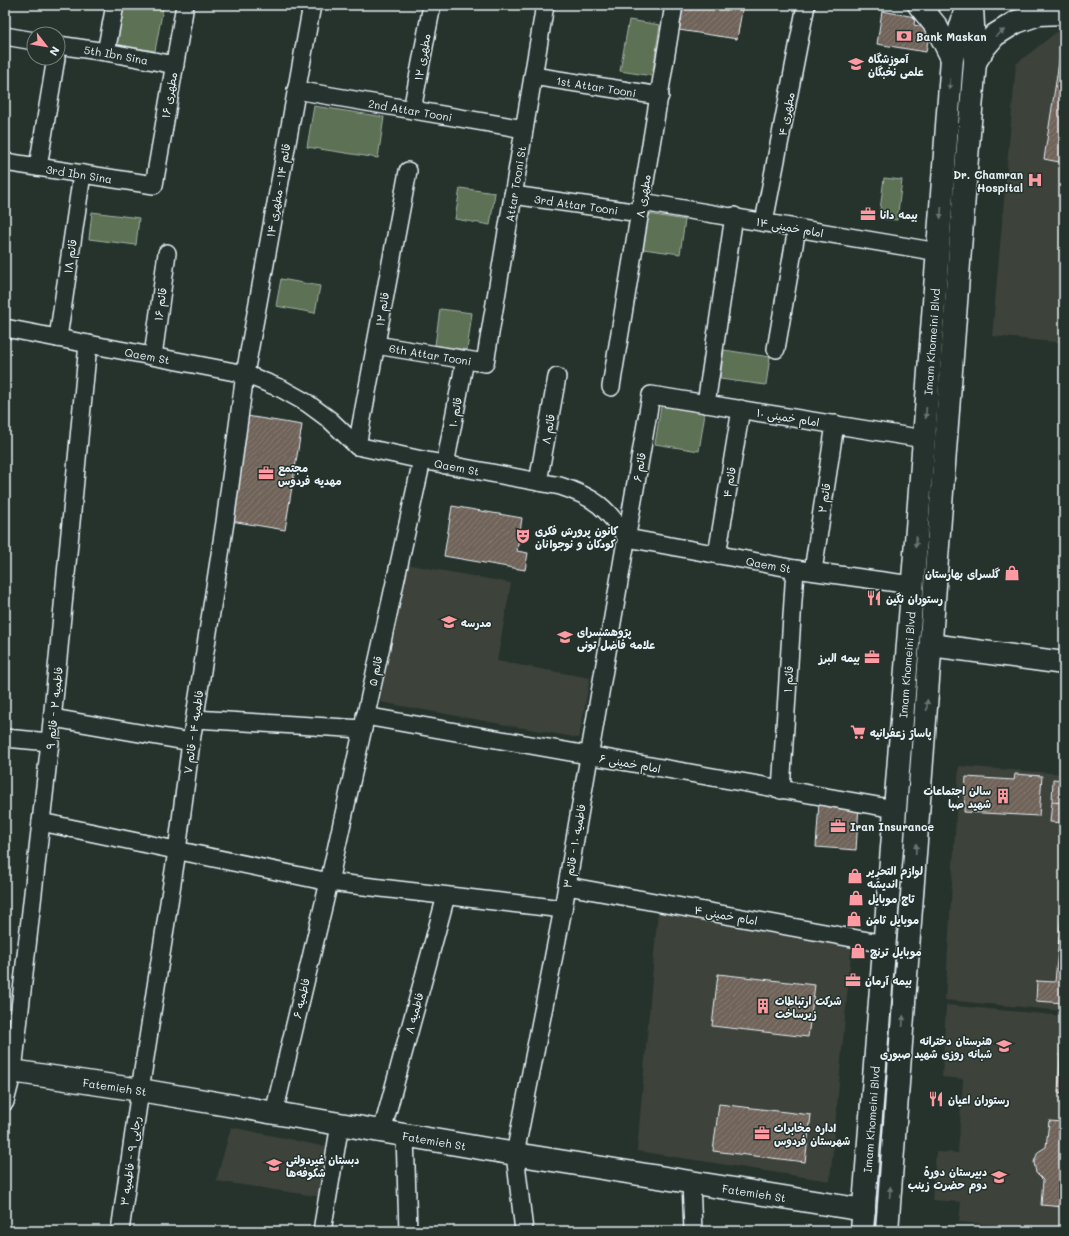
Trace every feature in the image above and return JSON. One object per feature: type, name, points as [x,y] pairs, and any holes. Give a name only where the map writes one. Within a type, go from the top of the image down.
[{"type":"main road","points":[[919,5],[936,26],[952,58]]},
{"type":"main road","name":"Imam Khomeini Blvd","points":[[863,1220],[896,809],[952,58],[967,5]]},
{"type":"main road","name":"Imam Khomeini Blvd","points":[[887,1231],[975,62],[972,5]]},
{"type":"main road","points":[[1034,5],[1058,10]]},
{"type":"main road","points":[[975,62],[995,35],[1016,22],[1039,14],[1058,10]]},
{"type":"main road","points":[[944,164],[966,166]]},
{"type":"main road","points":[[931,645],[1064,663]]},
{"type":"main road","name":"Fatemieh St","points":[[9,1070],[140,1090],[515,1154],[691,1182],[863,1220]]},
{"type":"street","points":[[106,52],[114,5]]},
{"type":"street","name":"مطهری ۱۶","points":[[154,185],[185,5]]},
{"type":"street","name":"قائم ۱۴ - مطهری ۱۴","points":[[245,374],[312,5]]},
{"type":"street","name":"مطهری ۱۲","points":[[412,110],[432,5]]},
{"type":"street","name":"Attar Tooni St","points":[[485,363],[545,5]]},
{"type":"street","name":"مطهری ۸","points":[[611,387],[674,5]]},
{"type":"street","name":"مطهری ۴","points":[[764,222],[806,5]]},
{"type":"street","points":[[5,36],[26,40]]},
{"type":"street","name":"5th Ibn Sina","points":[[66,50],[106,52],[175,65]]},
{"type":"street","points":[[38,167],[55,66]]},
{"type":"street","name":"1st Attar Tooni","points":[[533,76],[660,96]]},
{"type":"street","name":"2nd Attar Tooni","points":[[296,90],[524,129]]},
{"type":"street","name":"3rd Ibn Sina","points":[[5,162],[154,185]]},
{"type":"street","name":"قائم ۱۲","points":[[357,446],[408,171]]},
{"type":"street","name":"قائم ۱۸","points":[[58,338],[82,174]]},
{"type":"street","name":"3rd Attar Tooni","points":[[513,195],[641,208]]},
{"type":"street","name":"امام خمینی ۱۴","points":[[641,208],[734,216],[938,252]]},
{"type":"street","points":[[706,404],[734,216]]},
{"type":"street","points":[[776,349],[797,228]]},
{"type":"street","name":"قائم ۱۶","points":[[153,356],[167,253]]},
{"type":"street","name":"Qaem St","points":[[5,328],[245,374],[282,389],[306,404],[330,420],[357,446],[445,465],[560,486],[579,492],[600,504],[614,519],[628,538],[794,569],[912,585]]},
{"type":"street","name":"فاطمیه ۲ - قائم ۹","points":[[5,1102],[53,718],[88,344]]},
{"type":"street","name":"6th Attar Tooni","points":[[376,345],[485,363]]},
{"type":"street","name":"قائم ۱۰","points":[[445,465],[465,360]]},
{"type":"street","name":"فاطمیه ۴ - قائم ۷","points":[[140,1090],[177,851],[191,742],[225,522],[245,374]]},
{"type":"street","name":"قائم ۸","points":[[538,482],[557,377]]},
{"type":"street","name":"امام خمینی ۱۰","points":[[652,395],[924,438]]},
{"type":"street","name":"قائم ۶","points":[[628,538],[652,395]]},
{"type":"street","name":"قائم ۴","points":[[717,555],[741,409]]},
{"type":"street","name":"قائم ۲","points":[[813,571],[835,424]]},
{"type":"street","name":"قائم ۵","points":[[329,882],[422,460]]},
{"type":"street","name":"فاطمیه ۱۰ - قائم ۳","points":[[524,1231],[515,1154],[563,910],[628,538]]},
{"type":"street","name":"قائم ۱","points":[[782,790],[794,569]]},
{"type":"street","points":[[53,718],[191,742]]},
{"type":"street","name":"امام خمینی ۶","points":[[195,718],[364,723],[589,756],[896,809]]},
{"type":"street","points":[[5,738],[50,742]]},
{"type":"street","points":[[41,822],[329,882],[563,910]]},
{"type":"street","name":"فاطمیه ۶","points":[[274,1113],[329,882]]},
{"type":"street","name":"امام خمینی ۴","points":[[567,886],[885,944]]},
{"type":"street","name":"فاطمیه ۸","points":[[382,1131],[446,896]]},
{"type":"street","name":"رجایی ۹ - فاطمیه ۳","points":[[120,1231],[140,1090]]},
{"type":"street","points":[[322,1231],[340,1124]]},
{"type":"street","points":[[405,1135],[408,1231]]},
{"type":"street","points":[[691,1182],[693,1231]]},
{"type":"shaded area","name":"Dr. Chamran Hospital","points":[[1063,27],[1064,343],[992,336],[1016,64]]},
{"type":"shaded area","name":"مدرسه","points":[[405,564],[511,583],[497,661],[590,678],[579,738],[380,702]]},
{"type":"shaded area","points":[[959,766],[1064,774],[1064,1011],[945,1000]]},
{"type":"shaded area","points":[[658,909],[852,942],[830,1181],[637,1151]]},
{"type":"shaded area","points":[[946,1005],[1064,1016],[1064,1231],[959,1222],[961,1202],[932,1200],[936,1152],[958,1153],[963,1079],[942,1077]]},
{"type":"shaded area","name":"دبستان غیردولتی شکوفه‌ها","points":[[231,1127],[331,1148],[322,1197],[216,1181]]},
{"type":"green space","points":[[121,5],[147,5],[163,8],[155,51],[114,44]]},
{"type":"green space","points":[[629,20],[660,25],[652,76],[620,71]]},
{"type":"green space","points":[[314,106],[384,117],[378,158],[307,147]]},
{"type":"green space","points":[[884,178],[902,180],[897,220],[879,218]]},
{"type":"green space","points":[[460,188],[495,193],[490,225],[455,219]]},
{"type":"green space","points":[[92,212],[139,218],[136,245],[89,239]]},
{"type":"green space","points":[[648,214],[685,220],[680,254],[643,249]]},
{"type":"green space","points":[[281,279],[320,286],[315,313],[276,306]]},
{"type":"green space","points":[[440,309],[472,313],[467,350],[435,345]]},
{"type":"green space","points":[[724,350],[770,357],[766,385],[720,379]]},
{"type":"green space","points":[[661,406],[705,413],[699,451],[655,444]]},
{"type":"building","points":[[683,5],[743,5],[737,39],[679,30]]},
{"type":"building","name":"Bank Maskan","points":[[882,11],[915,17],[914,25],[930,28],[926,52],[877,44]]},
{"type":"building","points":[[1061,49],[1064,49],[1064,163],[1044,159]]},
{"type":"building","name":"مجتمع مهدیه فردوس","points":[[247,416],[302,425],[285,530],[231,521]]},
{"type":"building","points":[[452,506],[522,518],[517,551],[528,553],[525,570],[444,556]]},
{"type":"building","name":"سالن اجتماعات شهید صبا","points":[[1015,774],[1042,776],[1039,816],[964,812],[966,777],[1014,780]]},
{"type":"building","points":[[1053,779],[1064,780],[1064,803],[1052,802]]},
{"type":"building","name":"Iran Insurance","points":[[819,802],[859,805],[856,850],[816,847]]},
{"type":"building","points":[[1052,802],[1064,803],[1064,823],[1050,822]]},
{"type":"building","points":[[1064,881],[1064,1003],[1036,1001],[1037,981],[1055,982]]},
{"type":"building","name":"شرکت ارتباطات زیرساخت","points":[[718,974],[815,985],[808,1037],[712,1026]]},
{"type":"building","points":[[1061,1037],[1064,1037],[1064,1094],[1058,1093]]},
{"type":"building","name":"اداره مخابرات شهرستان فردوس","points":[[719,1104],[811,1115],[805,1162],[713,1151]]},
{"type":"building","points":[[1049,1121],[1064,1122],[1064,1207],[1041,1205],[1043,1180],[1036,1173],[1034,1162],[1038,1152],[1046,1147]]},
{"type":"place","name":"Bank Maskan","points":[[904,36]]},
{"type":"place","name":"آموزشگاه علمی نخبگان","points":[[856,64]]},
{"type":"place","name":"Dr. Chamran Hospital","points":[[1035,180]]},
{"type":"place","name":"بیمه دانا","points":[[868,214]]},
{"type":"place","name":"مجتمع مهدیه فردوس","points":[[266,473]]},
{"type":"place","name":"کانون پرورش فکری کودکان و نوجوانان","points":[[523,536]]},
{"type":"place","name":"گلسرای بهارستان","points":[[1012,573]]},
{"type":"place","name":"رستوران نگین","points":[[874,598]]},
{"type":"place","name":"مدرسه","points":[[449,622]]},
{"type":"place","name":"پژوهشسرای علامه فاضل تونی","points":[[565,637]]},
{"type":"place","name":"بیمه البرز","points":[[872,657]]},
{"type":"place","name":"پاساژ زعفرانیه","points":[[858,732]]},
{"type":"place","name":"سالن اجتماعات شهید صبا","points":[[1003,796]]},
{"type":"place","name":"Iran Insurance","points":[[838,826]]},
{"type":"place","name":"لوازم التحریر اندیشه","points":[[855,876]]},
{"type":"place","name":"تاج موبایل","points":[[856,898]]},
{"type":"place","name":"موبایل ثامن","points":[[854,919]]},
{"type":"place","name":"موبایل ترنج","points":[[858,951]]},
{"type":"place","name":"بیمه آرمان","points":[[853,980]]},
{"type":"place","name":"شرکت ارتباطات زیرساخت","points":[[763,1006]]},
{"type":"place","name":"هنرستان دخترانه شبانه روزی شهید صبوری","points":[[1004,1046]]},
{"type":"place","name":"رستوران اعیان","points":[[936,1099]]},
{"type":"place","name":"اداره مخابرات شهرستان فردوس","points":[[762,1133]]},
{"type":"place","name":"دبستان غیردولتی شکوفه‌ها","points":[[274,1165]]},
{"type":"place","name":"دبیرستان دورهٔ دوم حضرت زینب","points":[[999,1177]]}]
